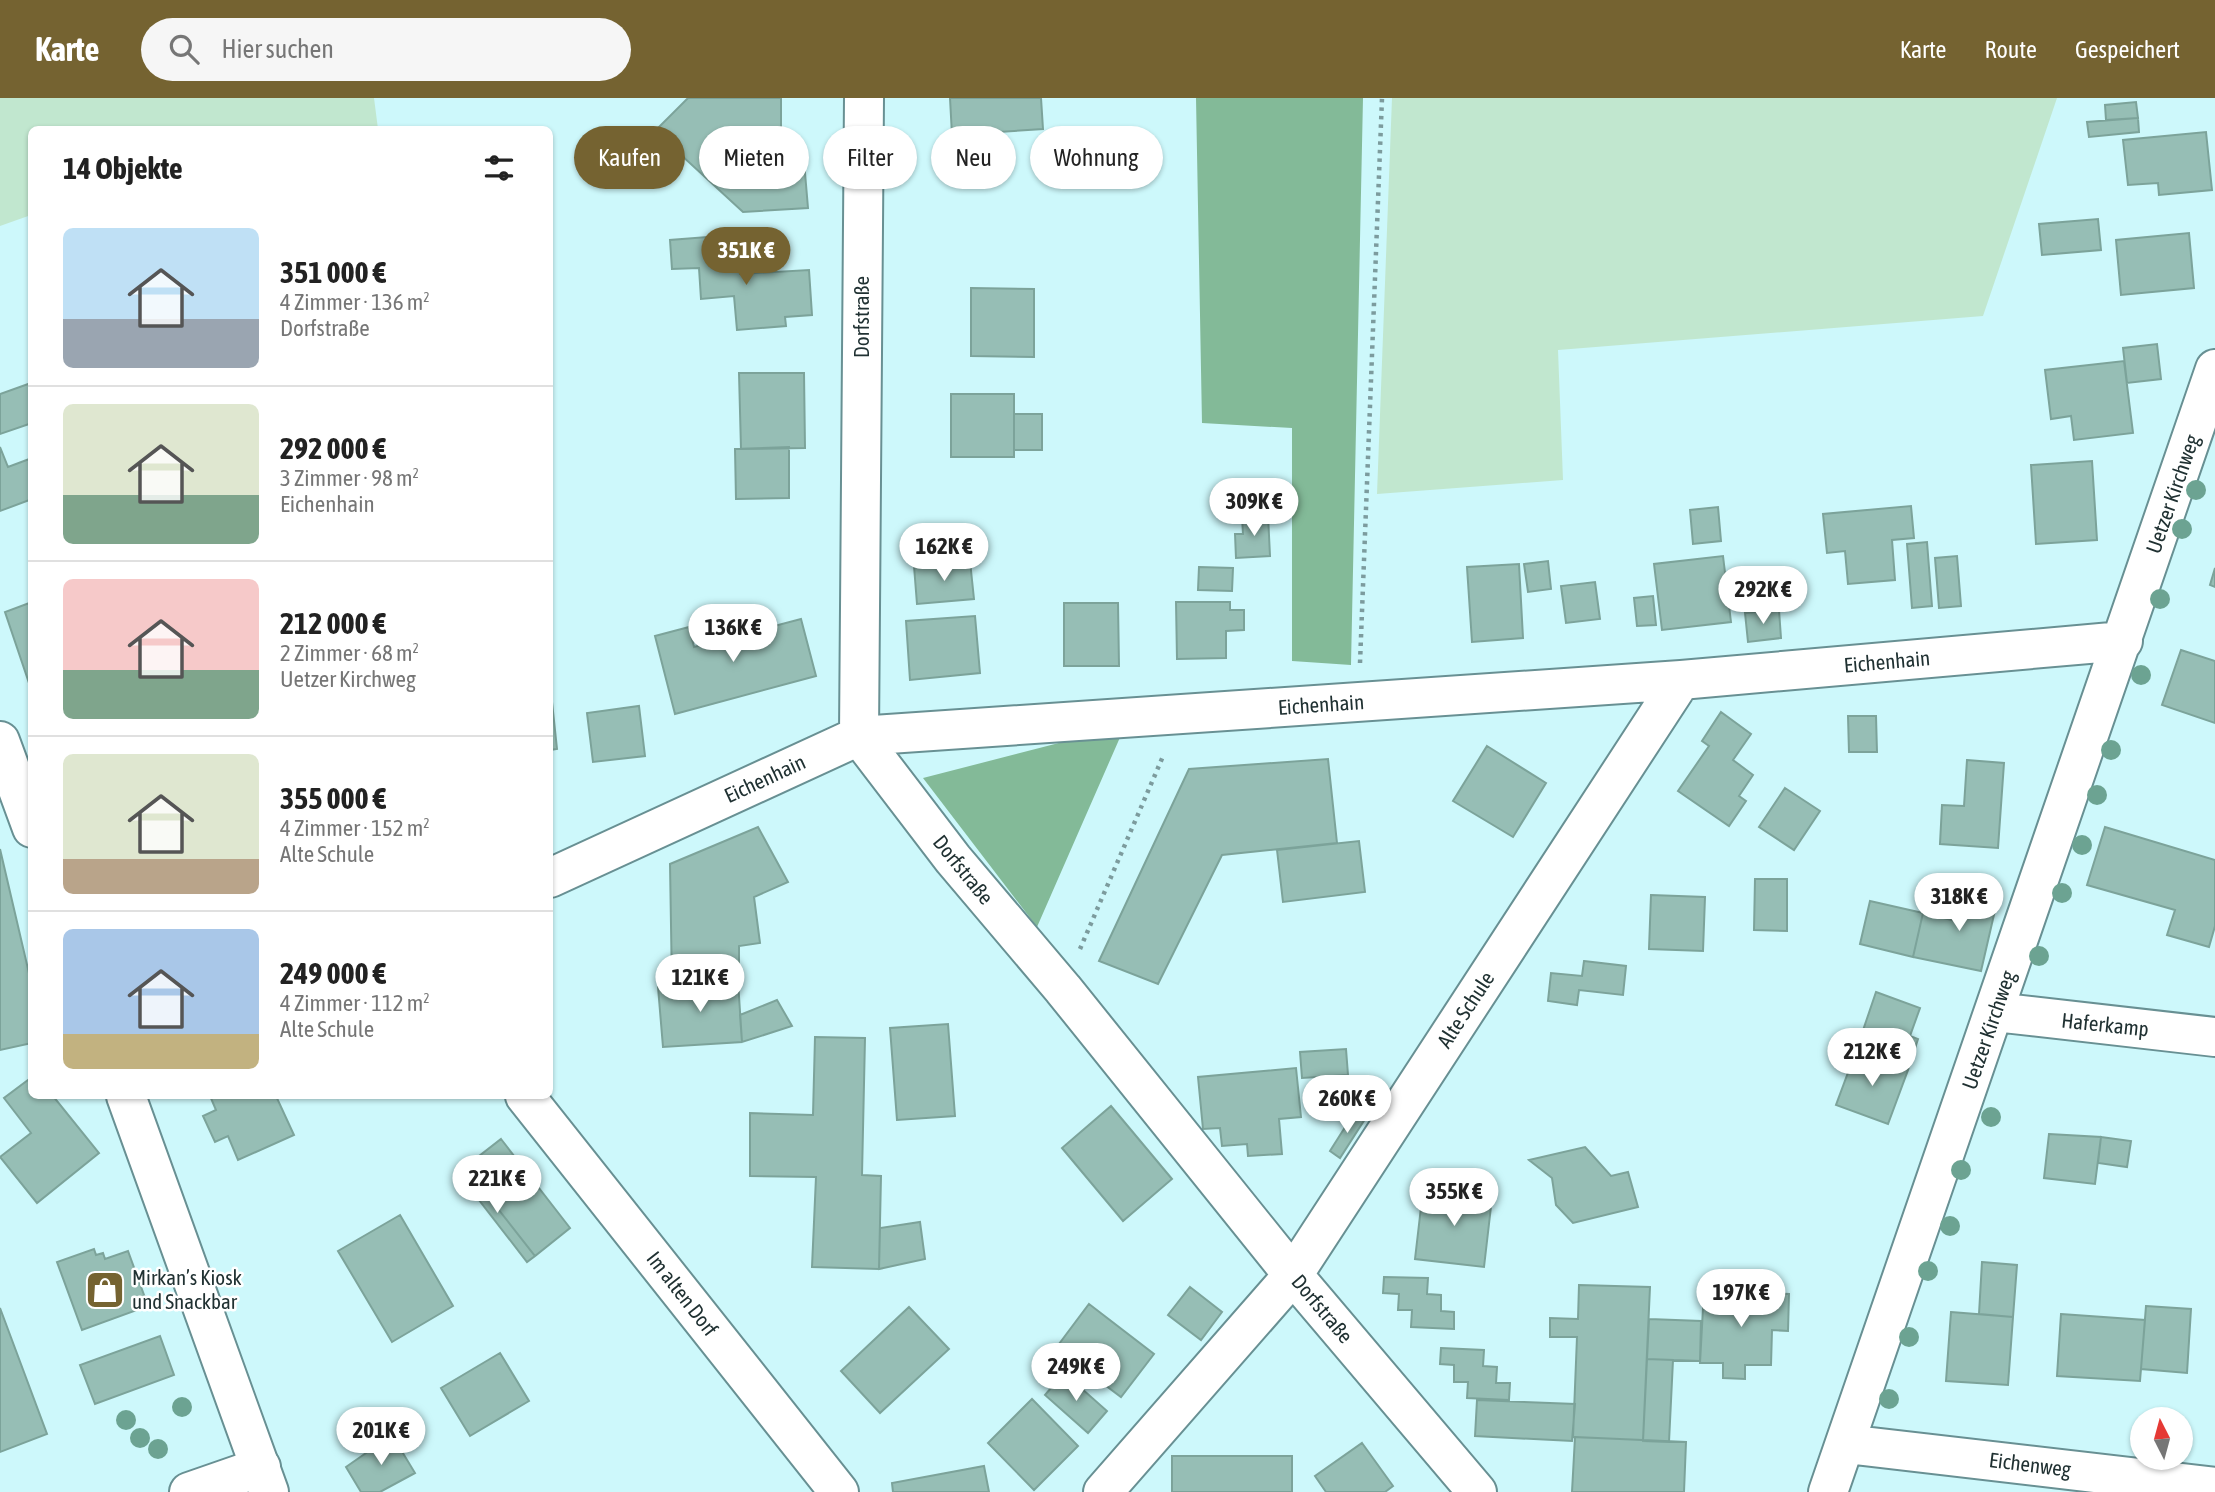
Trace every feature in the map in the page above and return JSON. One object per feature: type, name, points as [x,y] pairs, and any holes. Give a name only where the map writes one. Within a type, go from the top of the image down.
[{"type":"street","name":"Dorfstraße","points":[[864,98],[859,736],[953,859],[1063,989],[1293,1275],[1477,1492]]},
{"type":"street","name":"Uetzer Kirchweg","points":[[1828,1492],[2215,369]]},
{"type":"street","name":"Eichenhain","points":[[553,877],[859,736],[1681,680],[2123,641]]},
{"type":"street","name":"Alte Schule","points":[[1103,1492],[1293,1275],[1681,680]]},
{"type":"street","points":[[0,741],[28,817]]},
{"type":"street","name":"Haferkamp","points":[[1995,1012],[2215,1037]]},
{"type":"street","points":[[127,1099],[265,1480],[189,1492]]},
{"type":"street","name":"Im alten Dorf","points":[[528,1099],[839,1492]]},
{"type":"street","name":"Eichenweg","points":[[1846,1444],[2215,1486]]},
{"type":"path","points":[[1358,702],[1382,98]]},
{"type":"path","points":[[1063,989],[1181,715]]},
{"type":"green space","points":[[0,98],[374,98],[378,126],[28,126],[28,216],[0,226]]},
{"type":"green space","points":[[1196,98],[1363,98],[1351,665],[1292,661],[1292,428],[1202,423]]},
{"type":"green space","points":[[1392,98],[2057,98],[1983,316],[1558,350],[1563,480],[1377,494]]},
{"type":"green space","points":[[1125,726],[1037,927],[923,778]]},
{"type":"building","points":[[688,98],[781,98],[781,126],[699,126],[699,172],[685,159],[685,126],[660,126]]},
{"type":"building","points":[[950,98],[1041,98],[1043,126],[1030,126],[1030,130],[1016,131],[1016,126],[952,126]]},
{"type":"building","points":[[2136,102],[2138,118],[2106,120],[2105,105]]},
{"type":"building","points":[[2138,118],[2139,132],[2089,137],[2087,122]]},
{"type":"building","points":[[2206,132],[2212,190],[2159,195],[2158,183],[2128,185],[2123,140]]},
{"type":"building","points":[[718,189],[806,189],[808,208],[743,212]]},
{"type":"building","points":[[2098,219],[2101,250],[2042,255],[2039,224]]},
{"type":"building","points":[[2189,233],[2194,288],[2121,295],[2116,240]]},
{"type":"building","points":[[707,237],[709,262],[739,260],[740,274],[809,270],[812,315],[785,317],[786,326],[737,330],[734,296],[701,299],[699,268],[672,269],[670,240]]},
{"type":"building","points":[[971,288],[1034,289],[1034,357],[971,356]]},
{"type":"building","points":[[2157,344],[2161,379],[2127,383],[2123,348]]},
{"type":"building","points":[[2124,361],[2133,433],[2074,440],[2071,416],[2051,419],[2045,370]]},
{"type":"building","points":[[739,373],[804,373],[805,448],[741,449]]},
{"type":"building","points":[[28,384],[28,424],[0,434],[0,394]]},
{"type":"building","points":[[951,394],[1014,394],[1014,457],[951,457]]},
{"type":"building","points":[[1014,414],[1042,414],[1042,450],[1014,450]]},
{"type":"building","points":[[0,447],[8,467],[28,460],[28,500],[0,511]]},
{"type":"building","points":[[789,447],[789,498],[736,499],[735,449]]},
{"type":"building","points":[[2092,461],[2097,540],[2036,544],[2031,465]]},
{"type":"building","points":[[1911,506],[1914,538],[1892,540],[1895,580],[1848,584],[1845,551],[1827,553],[1823,514]]},
{"type":"building","points":[[1718,507],[1721,541],[1693,544],[1690,510]]},
{"type":"building","points":[[1268,515],[1270,556],[1236,558],[1235,534],[1243,534],[1242,517]]},
{"type":"building","points":[[1927,542],[1932,606],[1912,608],[1907,544]]},
{"type":"building","points":[[1723,556],[1731,622],[1662,630],[1654,564]]},
{"type":"building","points":[[1957,556],[1961,606],[1939,608],[1935,558]]},
{"type":"building","points":[[970,561],[974,599],[917,604],[914,566]]},
{"type":"building","points":[[1548,561],[1551,589],[1528,592],[1524,564]]},
{"type":"building","points":[[1519,564],[1523,638],[1472,642],[1467,567]]},
{"type":"building","points":[[1199,567],[1233,568],[1232,591],[1198,590]]},
{"type":"building","points":[[2215,568],[2215,587],[2210,585]]},
{"type":"building","points":[[1595,582],[1600,619],[1566,623],[1561,586]]},
{"type":"building","points":[[1653,596],[1656,625],[1637,626],[1634,598]]},
{"type":"building","points":[[1176,602],[1230,602],[1230,610],[1244,610],[1244,630],[1226,631],[1226,658],[1177,659]]},
{"type":"building","points":[[28,603],[28,680],[5,612]]},
{"type":"building","points":[[1064,603],[1118,603],[1119,666],[1064,666]]},
{"type":"building","points":[[1779,610],[1781,638],[1748,642],[1745,613]]},
{"type":"building","points":[[975,616],[980,673],[910,680],[906,621]]},
{"type":"building","points":[[801,619],[816,676],[675,714],[655,636],[689,627],[694,647]]},
{"type":"building","points":[[2181,650],[2215,661],[2215,723],[2162,705]]},
{"type":"building","points":[[639,706],[645,756],[593,762],[587,713]]},
{"type":"building","points":[[553,711],[557,749],[553,750]]},
{"type":"building","points":[[1721,712],[1751,734],[1733,760],[1753,775],[1739,796],[1746,801],[1729,826],[1678,791],[1709,746],[1702,741]]},
{"type":"building","points":[[1848,716],[1876,716],[1877,752],[1849,752]]},
{"type":"building","points":[[1487,746],[1546,783],[1513,837],[1453,801]]},
{"type":"building","points":[[1328,759],[1337,843],[1222,855],[1158,984],[1099,961],[1189,769]]},
{"type":"building","points":[[1967,760],[2004,763],[1998,848],[1940,844],[1942,805],[1964,806]]},
{"type":"building","points":[[1785,788],[1820,811],[1794,850],[1759,827]]},
{"type":"building","points":[[758,827],[788,882],[754,897],[760,943],[739,946],[739,963],[726,963],[726,982],[672,986],[670,864]]},
{"type":"building","points":[[2105,827],[2215,860],[2215,926],[2209,947],[2167,935],[2175,910],[2087,885]]},
{"type":"building","points":[[1359,841],[1365,892],[1283,902],[1277,850]]},
{"type":"building","points":[[0,849],[28,969],[28,1044],[0,1050]]},
{"type":"building","points":[[1755,879],[1787,879],[1787,931],[1754,930]]},
{"type":"building","points":[[1968,886],[1999,893],[1981,971],[1913,957],[1923,913],[1960,922]]},
{"type":"building","points":[[1651,895],[1705,897],[1703,951],[1649,949]]},
{"type":"building","points":[[1870,901],[1923,913],[1913,957],[1860,944]]},
{"type":"building","points":[[1584,961],[1626,966],[1623,995],[1579,990],[1577,1005],[1548,1001],[1551,973],[1582,976]]},
{"type":"building","points":[[738,981],[742,1042],[663,1047],[658,987]]},
{"type":"building","points":[[1876,992],[1920,1008],[1910,1036],[1918,1039],[1908,1070],[1856,1051]]},
{"type":"building","points":[[777,1000],[792,1026],[742,1042],[740,1015]]},
{"type":"building","points":[[948,1024],[955,1116],[897,1120],[890,1028]]},
{"type":"building","points":[[815,1037],[865,1038],[862,1175],[881,1176],[879,1269],[812,1267],[816,1177],[750,1176],[750,1113],[813,1115]]},
{"type":"building","points":[[1346,1049],[1348,1075],[1302,1078],[1300,1052]]},
{"type":"building","points":[[1856,1051],[1908,1070],[1888,1124],[1836,1105]]},
{"type":"building","points":[[1296,1068],[1301,1117],[1279,1119],[1282,1154],[1248,1156],[1247,1144],[1222,1146],[1220,1128],[1203,1129],[1198,1077]]},
{"type":"building","points":[[28,1080],[28,1099],[55,1099],[99,1153],[37,1203],[0,1157],[31,1133],[4,1098]]},
{"type":"building","points":[[211,1099],[277,1099],[294,1135],[238,1160],[228,1136],[215,1142],[203,1116],[216,1110]]},
{"type":"building","points":[[1111,1106],[1172,1179],[1123,1221],[1062,1148]]},
{"type":"building","points":[[1354,1113],[1365,1119],[1340,1158],[1330,1151]]},
{"type":"building","points":[[2049,1134],[2101,1137],[2095,1184],[2044,1178]]},
{"type":"building","points":[[2101,1137],[2131,1141],[2127,1167],[2098,1163]]},
{"type":"building","points":[[501,1139],[570,1228],[535,1256],[465,1167]]},
{"type":"building","points":[[1585,1147],[1611,1176],[1628,1172],[1638,1207],[1573,1223],[1556,1205],[1552,1178],[1529,1160]]},
{"type":"building","points":[[465,1167],[535,1256],[527,1262],[458,1173]]},
{"type":"building","points":[[1423,1190],[1492,1198],[1484,1267],[1415,1259]]},
{"type":"building","points":[[400,1215],[453,1306],[392,1342],[338,1251]]},
{"type":"building","points":[[920,1222],[925,1259],[879,1269],[880,1228]]},
{"type":"building","points":[[94,1249],[96,1255],[103,1253],[105,1259],[128,1251],[148,1306],[82,1330],[57,1262]]},
{"type":"building","points":[[1982,1262],[2017,1265],[2013,1317],[1979,1314]]},
{"type":"building","points":[[1384,1277],[1428,1278],[1427,1294],[1441,1295],[1441,1311],[1454,1312],[1454,1329],[1411,1327],[1412,1310],[1398,1310],[1399,1294],[1383,1293]]},
{"type":"building","points":[[1579,1285],[1650,1287],[1643,1440],[1573,1437],[1577,1337],[1550,1337],[1550,1318],[1578,1319]]},
{"type":"building","points":[[1190,1287],[1222,1312],[1201,1340],[1168,1315]]},
{"type":"building","points":[[1704,1290],[1789,1294],[1788,1331],[1772,1330],[1771,1365],[1745,1365],[1745,1379],[1723,1378],[1723,1363],[1700,1363]]},
{"type":"building","points":[[1089,1304],[1154,1354],[1121,1397],[1056,1348]]},
{"type":"building","points":[[2146,1306],[2191,1309],[2187,1373],[2141,1369]]},
{"type":"building","points":[[909,1307],[949,1349],[880,1413],[841,1371]]},
{"type":"building","points":[[0,1308],[47,1434],[0,1452]]},
{"type":"building","points":[[1951,1312],[2013,1317],[2008,1385],[1946,1381]]},
{"type":"building","points":[[2061,1314],[2145,1320],[2140,1381],[2057,1376]]},
{"type":"building","points":[[1649,1319],[1701,1321],[1700,1361],[1647,1359]]},
{"type":"building","points":[[160,1336],[174,1375],[95,1404],[80,1365]]},
{"type":"building","points":[[1441,1348],[1484,1350],[1483,1366],[1497,1367],[1496,1383],[1510,1383],[1509,1400],[1467,1398],[1468,1382],[1454,1382],[1454,1365],[1440,1364]]},
{"type":"building","points":[[500,1353],[529,1401],[470,1436],[441,1388]]},
{"type":"building","points":[[1647,1359],[1673,1360],[1669,1442],[1643,1441]]},
{"type":"building","points":[[1064,1373],[1107,1411],[1088,1433],[1045,1395]]},
{"type":"building","points":[[1032,1399],[1078,1446],[1034,1490],[988,1443]]},
{"type":"building","points":[[1477,1400],[1575,1404],[1572,1441],[1475,1436]]},
{"type":"building","points":[[392,1435],[415,1473],[380,1492],[361,1492],[346,1467]]},
{"type":"building","points":[[1575,1437],[1686,1442],[1684,1492],[1572,1492]]},
{"type":"building","points":[[1362,1443],[1393,1486],[1385,1492],[1326,1492],[1315,1476]]},
{"type":"building","points":[[1172,1456],[1292,1456],[1292,1492],[1172,1492]]},
{"type":"building","points":[[984,1466],[989,1492],[893,1492],[892,1483]]},
{"type":"place","name":"Mirkan’s Kiosk und Snackbar","points":[[105,1290]]}]
